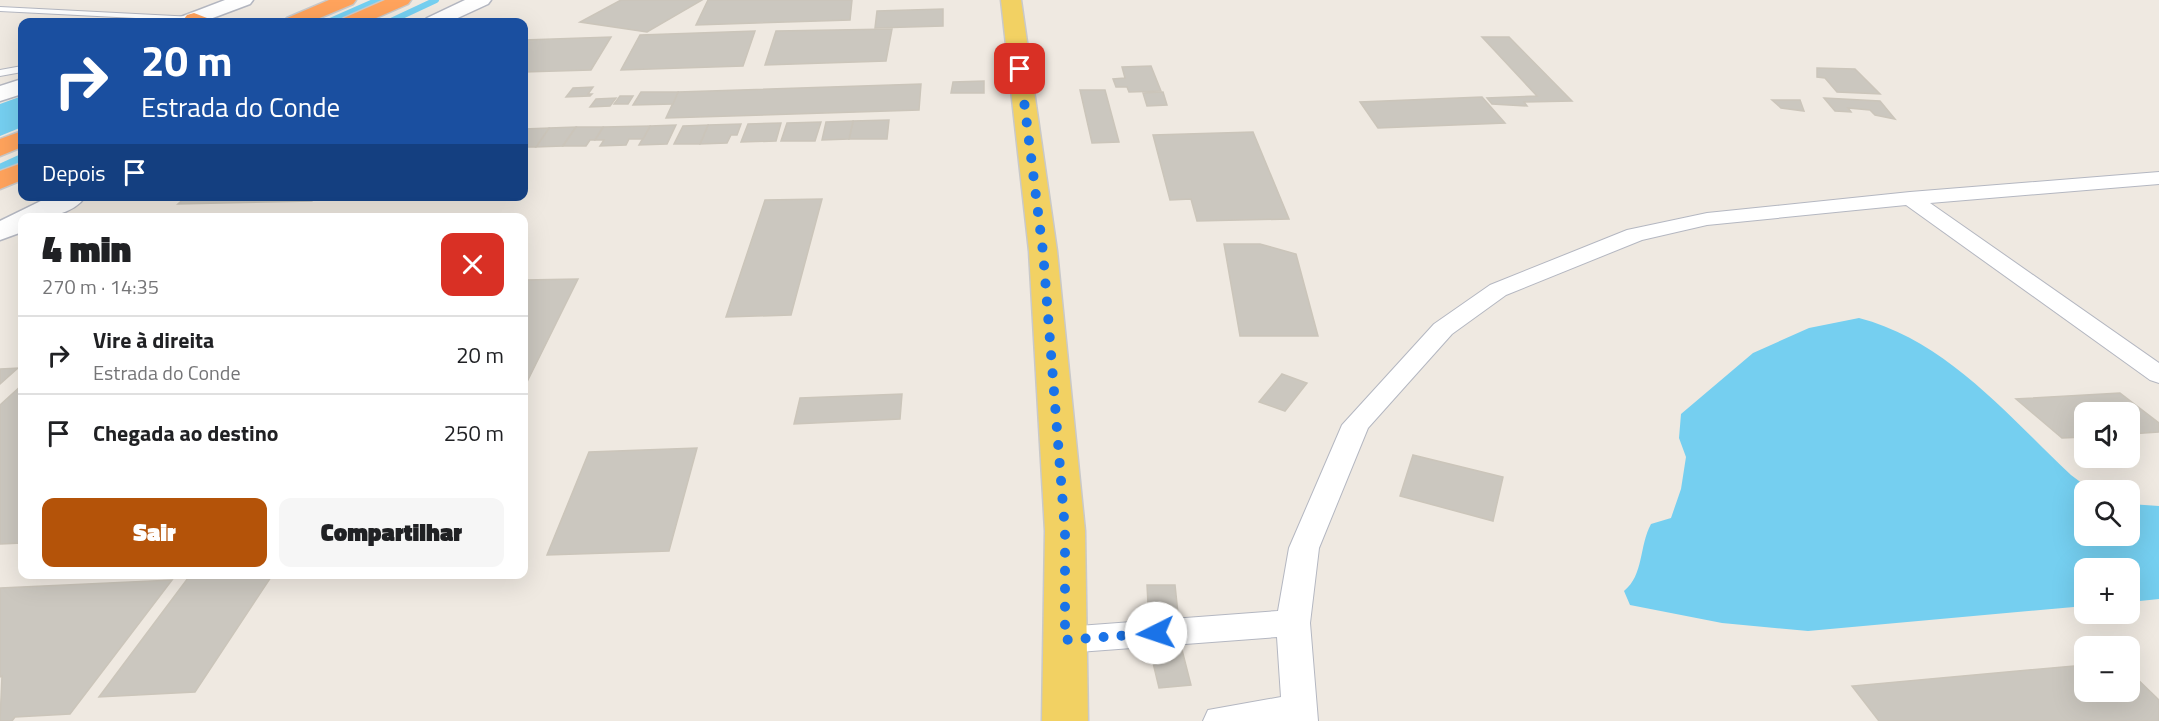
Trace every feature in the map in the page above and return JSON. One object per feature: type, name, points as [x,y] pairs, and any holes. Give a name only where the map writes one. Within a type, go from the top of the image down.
[{"type":"highway","points":[[303,18],[346,0]]},
{"type":"highway","points":[[360,18],[401,0]]},
{"type":"highway","points":[[0,148],[18,140]]},
{"type":"highway","points":[[0,181],[18,173]]},
{"type":"main road","points":[[200,18],[243,0]]},
{"type":"main road","points":[[443,18],[481,0]]},
{"type":"main road","points":[[1011,0],[1043,252],[1065,531],[1065,721]]},
{"type":"main road","points":[[0,94],[18,87]]},
{"type":"main road","points":[[40,213],[63,201]]},
{"type":"main road","points":[[0,232],[18,223]]},
{"type":"street","points":[[1221,721],[1299,715],[1293,623],[1304,548],[1356,425],[1443,329],[1498,290],[1635,235],[1707,219],[1910,198],[2159,178]]},
{"type":"street","points":[[1910,198],[2159,375]]},
{"type":"street","points":[[1065,640],[1293,623]]},
{"type":"lane","points":[[0,9],[145,18]]},
{"type":"lane","points":[[0,73],[18,70]]},
{"type":"water","points":[[18,97],[18,129],[0,136],[0,104]]},
{"type":"water","points":[[1859,318],[1891,329],[1920,344],[1948,362],[1974,383],[2078,480],[2074,480],[2074,546],[2140,546],[2140,505],[2159,506],[2159,599],[2140,601],[2140,558],[2074,558],[2074,607],[1808,631],[1722,623],[1630,605],[1624,591],[1635,577],[1647,533],[1651,524],[1671,518],[1681,489],[1686,457],[1679,438],[1681,414],[1753,353],[1809,328]]},
{"type":"building","points":[[621,0],[702,0],[647,32],[580,22]]},
{"type":"building","points":[[708,0],[852,0],[850,20],[696,25]]},
{"type":"building","points":[[943,9],[943,26],[875,28],[877,11]]},
{"type":"building","points":[[892,29],[886,61],[765,65],[776,31]]},
{"type":"building","points":[[755,31],[743,66],[621,70],[640,35]]},
{"type":"building","points":[[611,37],[591,70],[528,72],[528,40]]},
{"type":"building","points":[[1482,37],[1509,37],[1572,101],[1524,102],[1527,106],[1492,104],[1487,98],[1537,96]]},
{"type":"building","points":[[1151,66],[1161,91],[1129,92],[1127,87],[1116,87],[1113,79],[1125,78],[1122,67]]},
{"type":"building","points":[[1817,68],[1855,69],[1880,94],[1837,92],[1825,78],[1817,77]]},
{"type":"building","points":[[984,81],[984,93],[951,93],[953,82]]},
{"type":"building","points":[[921,84],[919,110],[666,118],[678,92]]},
{"type":"building","points":[[593,87],[588,94],[592,94],[590,96],[566,97],[573,88]]},
{"type":"building","points":[[1080,90],[1105,90],[1119,142],[1092,143]]},
{"type":"building","points":[[641,92],[678,92],[673,104],[633,105]]},
{"type":"building","points":[[1163,92],[1167,105],[1147,106],[1143,93]]},
{"type":"building","points":[[620,96],[633,96],[628,104],[614,104]]},
{"type":"building","points":[[1482,97],[1505,123],[1378,128],[1360,102]]},
{"type":"building","points":[[616,98],[610,106],[590,107],[596,99]]},
{"type":"building","points":[[1824,98],[1880,101],[1895,119],[1875,115],[1870,110],[1848,108],[1851,112],[1835,111]]},
{"type":"building","points":[[1772,100],[1800,100],[1804,111],[1781,108]]},
{"type":"building","points":[[889,120],[887,139],[849,139],[853,121]]},
{"type":"building","points":[[853,121],[849,139],[822,140],[826,122]]},
{"type":"building","points":[[821,122],[815,141],[781,141],[787,123]]},
{"type":"building","points":[[781,123],[776,141],[741,142],[748,124]]},
{"type":"building","points":[[741,124],[737,135],[731,135],[727,143],[700,144],[708,125]]},
{"type":"building","points":[[676,125],[667,144],[639,145],[650,126]]},
{"type":"building","points":[[708,125],[700,144],[674,144],[683,126]]},
{"type":"building","points":[[650,126],[643,139],[629,139],[626,145],[600,146],[604,140],[595,140],[603,127]]},
{"type":"building","points":[[576,127],[563,146],[536,147],[549,128]]},
{"type":"building","points":[[576,127],[603,127],[595,140],[590,140],[586,146],[563,146]]},
{"type":"building","points":[[549,128],[536,147],[528,147],[528,129]]},
{"type":"building","points":[[1253,132],[1289,219],[1197,221],[1191,199],[1170,200],[1153,135]]},
{"type":"building","points":[[822,199],[791,315],[726,317],[765,200]]},
{"type":"building","points":[[181,201],[312,201],[178,204]]},
{"type":"building","points":[[1224,244],[1260,244],[1296,254],[1318,336],[1240,336]]},
{"type":"building","points":[[578,279],[528,380],[528,280]]},
{"type":"building","points":[[18,368],[0,384],[0,369]]},
{"type":"building","points":[[1282,374],[1307,383],[1285,411],[1259,402]]},
{"type":"building","points":[[18,389],[18,543],[0,544],[0,405]]},
{"type":"building","points":[[2120,393],[2132,402],[2074,402],[2074,437],[2062,438],[2016,399]]},
{"type":"building","points":[[902,394],[900,419],[794,424],[800,398]]},
{"type":"building","points":[[2140,408],[2159,423],[2159,432],[2140,433]]},
{"type":"building","points":[[697,448],[669,551],[547,555],[589,452]]},
{"type":"building","points":[[1413,455],[1503,477],[1493,521],[1400,496]]},
{"type":"building","points":[[187,579],[270,579],[195,692],[99,697]]},
{"type":"building","points":[[172,580],[70,714],[15,717],[12,721],[0,721],[2,676],[0,677],[0,588]]},
{"type":"building","points":[[1147,585],[1175,585],[1179,623],[1149,623]]},
{"type":"building","points":[[1180,642],[1191,685],[1159,688],[1149,646]]},
{"type":"building","points":[[2074,666],[2074,702],[2140,702],[2140,682],[2159,700],[2159,721],[1879,721],[1852,686]]},
{"type":"waterway","points":[[337,18],[378,0]]},
{"type":"waterway","points":[[398,18],[436,0]]},
{"type":"waterway","points":[[0,168],[18,160]]},
{"type":"route","points":[[1020,69],[1043,252],[1065,531],[1065,640],[1156,633]]}]
